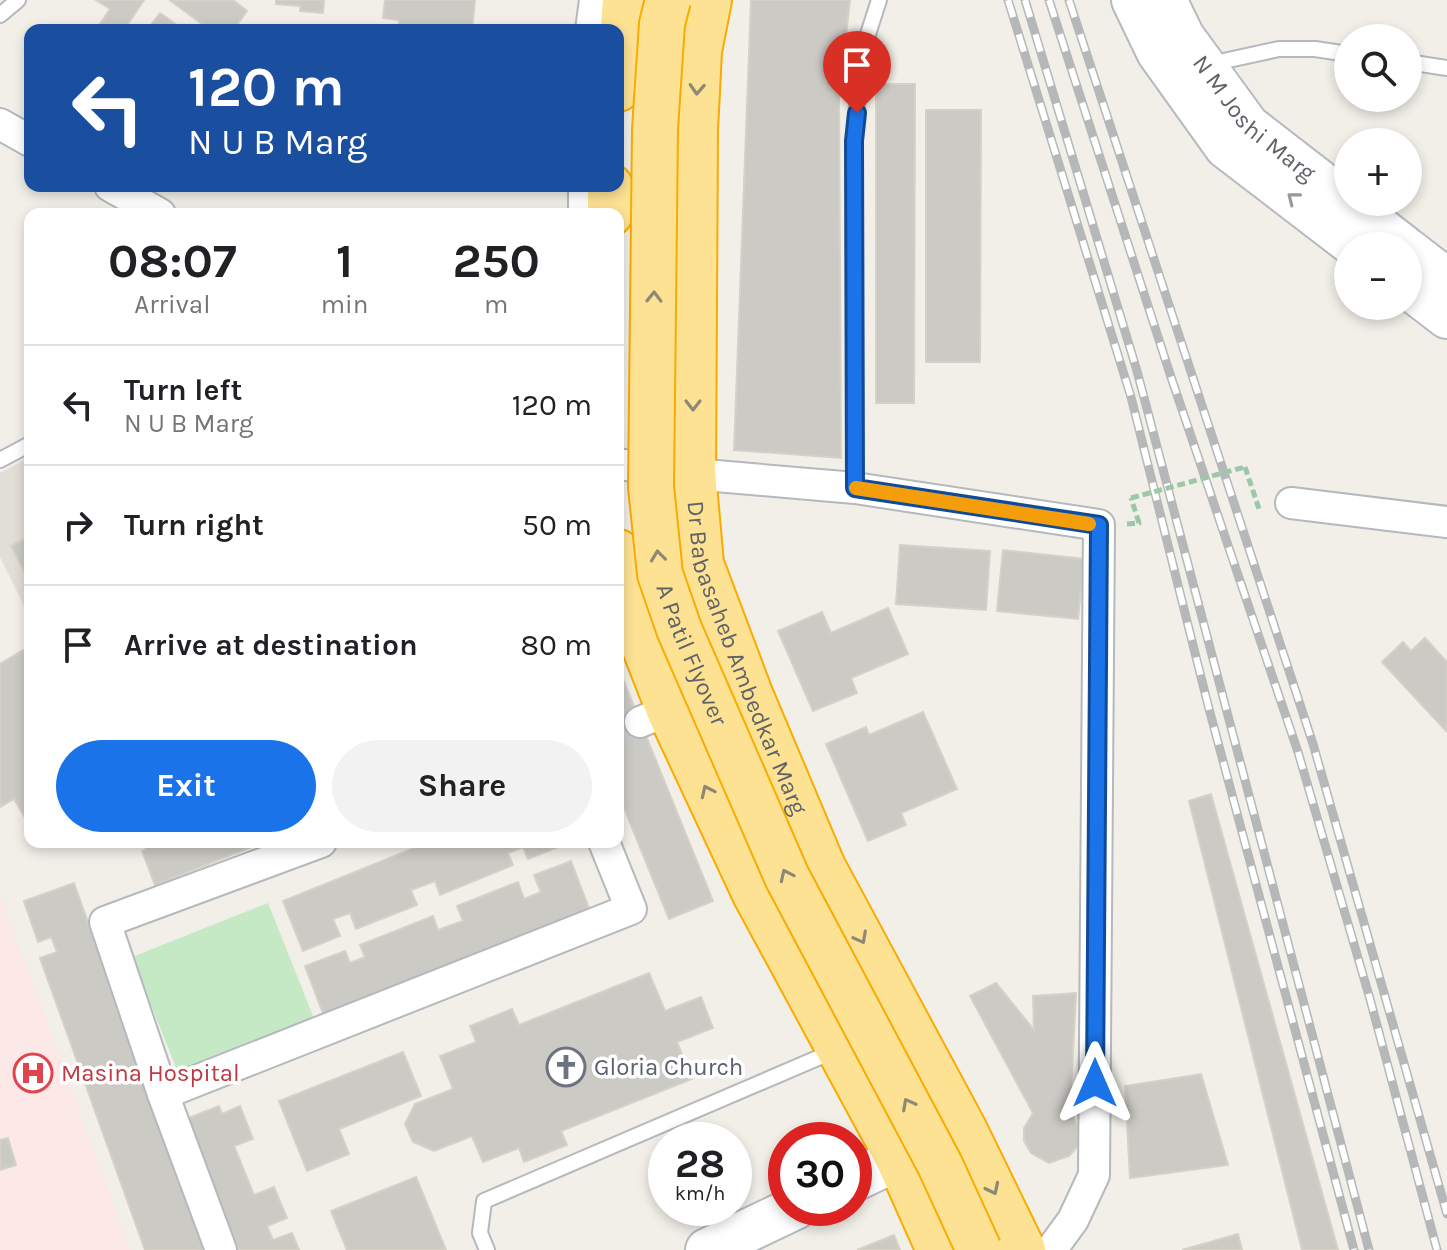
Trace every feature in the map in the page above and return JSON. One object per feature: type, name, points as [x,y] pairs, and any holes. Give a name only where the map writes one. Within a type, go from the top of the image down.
[{"type":"highway","points":[[623,24],[625,0]]},
{"type":"highway","name":"Dr Babasaheb Ambedkar Marg","points":[[694,4],[699,51],[695,130],[693,474],[701,564],[750,694],[823,867],[964,1129],[1023,1250]]},
{"type":"highway","name":"A Patil Flyover","points":[[694,4],[662,24],[655,129],[651,487],[660,574],[679,629],[787,877],[940,1165],[979,1250]]},
{"type":"highway","points":[[624,598],[655,716],[898,1158],[939,1250]]},
{"type":"main road","name":"N M Joshi Marg","points":[[1133,0],[1158,52],[1191,73],[1248,126],[1385,232]]},
{"type":"main road","name":"N M Joshi Marg","points":[[1165,0],[1183,37],[1191,73],[1226,147],[1337,232]]},
{"type":"main road","points":[[1422,261],[1447,280]]},
{"type":"main road","points":[[1422,298],[1447,317]]},
{"type":"main road","points":[[872,1171],[964,1129]]},
{"type":"main road","points":[[707,1250],[768,1221]]},
{"type":"street","points":[[592,24],[595,0]]},
{"type":"street","points":[[0,124],[24,138]]},
{"type":"street","points":[[121,192],[149,208]]},
{"type":"street","points":[[624,465],[855,488],[1099,525],[1094,1175],[1073,1220],[1051,1250]]},
{"type":"street","points":[[1291,503],[1447,522]]},
{"type":"street","points":[[221,1250],[163,1094],[105,922],[305,848]]},
{"type":"street","points":[[163,1094],[631,909],[606,848]]},
{"type":"lane","points":[[0,15],[18,0]]},
{"type":"lane","points":[[855,488],[854,141],[861,56],[879,0]]},
{"type":"lane","points":[[1191,73],[1279,49],[1334,52]]},
{"type":"lane","points":[[1422,64],[1447,68]]},
{"type":"lane","points":[[0,460],[24,447]]},
{"type":"lane","points":[[487,1250],[480,1233],[484,1201],[837,1050]]},
{"type":"path","points":[[1131,498],[1245,467]]},
{"type":"shaded area","points":[[24,460],[24,606],[0,557],[0,473]]},
{"type":"shaded area","name":"Masina Hospital","points":[[0,895],[130,1250],[0,1250]]},
{"type":"green space","points":[[268,903],[315,1021],[179,1075],[132,957]]},
{"type":"building","points":[[96,0],[144,0],[128,24],[100,24],[110,9]]},
{"type":"building","points":[[233,0],[247,11],[237,24],[202,24],[171,1]]},
{"type":"building","points":[[276,0],[324,0],[323,13],[300,11],[300,6],[276,4]]},
{"type":"building","points":[[385,0],[475,0],[473,24],[399,24],[399,20],[383,18]]},
{"type":"building","points":[[751,0],[850,0],[839,95],[841,458],[734,450]]},
{"type":"building","points":[[160,13],[176,24],[152,24]]},
{"type":"building","points":[[876,84],[915,84],[914,403],[876,403]]},
{"type":"building","points":[[926,110],[981,110],[980,362],[926,362]]},
{"type":"building","points":[[24,539],[24,571],[11,546]]},
{"type":"building","points":[[900,545],[990,551],[986,610],[896,604]]},
{"type":"building","points":[[1003,550],[1084,559],[1078,619],[997,611]]},
{"type":"building","points":[[888,608],[908,654],[851,678],[857,693],[813,711],[778,631],[822,612],[831,633]]},
{"type":"building","points":[[1425,638],[1447,662],[1447,732],[1382,662],[1403,642],[1411,651]]},
{"type":"building","points":[[24,652],[24,816],[14,799],[0,807],[0,664]]},
{"type":"building","points":[[624,682],[713,901],[669,919],[624,808]]},
{"type":"building","points":[[923,712],[957,789],[901,813],[906,825],[868,841],[826,744],[866,727],[869,735]]},
{"type":"building","points":[[1211,794],[1338,1250],[1302,1250],[1189,801]]},
{"type":"building","points":[[249,848],[155,885],[142,851]]},
{"type":"building","points":[[414,848],[520,848],[508,853],[513,865],[440,895],[435,881],[411,890],[417,905],[356,929],[350,913],[333,919],[340,936],[303,951],[283,901]]},
{"type":"building","points":[[523,848],[556,848],[528,859]]},
{"type":"building","points":[[571,861],[590,911],[324,1016],[305,966],[345,951],[350,963],[365,957],[360,945],[433,916],[438,930],[463,921],[457,906],[518,882],[524,899],[541,892],[534,875]]},
{"type":"building","points":[[74,883],[205,1250],[145,1250],[40,958],[57,952],[51,937],[38,942],[24,901]]},
{"type":"building","name":"Gloria Church","points":[[649,973],[665,1011],[701,997],[713,1028],[677,1042],[692,1079],[561,1131],[567,1145],[524,1162],[519,1148],[483,1162],[472,1136],[434,1151],[413,1142],[405,1124],[415,1104],[453,1089],[440,1056],[476,1042],[470,1026],[512,1009],[519,1025]]},
{"type":"building","points":[[996,983],[1034,1030],[1033,996],[1076,993],[1070,1110],[1080,1131],[1078,1146],[1069,1156],[1049,1163],[1031,1153],[1024,1141],[1024,1128],[1033,1113],[970,996]]},
{"type":"building","points":[[403,1052],[421,1096],[339,1129],[349,1154],[307,1171],[279,1101]]},
{"type":"building","points":[[1201,1074],[1228,1165],[1130,1178],[1125,1086]]},
{"type":"building","points":[[219,1106],[222,1114],[240,1106],[253,1139],[234,1146],[254,1195],[274,1187],[287,1218],[267,1226],[273,1240],[292,1233],[299,1250],[239,1250],[186,1119]]},
{"type":"building","points":[[8,1138],[16,1165],[0,1170],[0,1140]]},
{"type":"building","points":[[416,1177],[446,1250],[347,1250],[331,1211]]},
{"type":"building","points":[[1238,1234],[1242,1250],[1182,1250]]},
{"type":"building","points":[[894,1235],[900,1250],[857,1250]]},
{"type":"tunnel","points":[[624,729],[640,722]]},
{"type":"railway","points":[[1008,0],[1131,397],[1208,705],[1354,1250]]},
{"type":"railway","points":[[1025,0],[1137,371],[1369,1250]]},
{"type":"railway","points":[[1049,0],[1171,377],[1298,752],[1370,999],[1437,1250]]},
{"type":"railway","points":[[1069,0],[1313,744],[1447,1214]]},
{"type":"slow traffic","points":[[856,488],[1089,524]]},
{"type":"place","name":"Gloria Church","points":[[566,1067]]},
{"type":"place","name":"Masina Hospital","points":[[33,1073]]},
{"type":"route","points":[[857,113],[854,141],[855,488],[1099,525],[1095,1083]]}]
